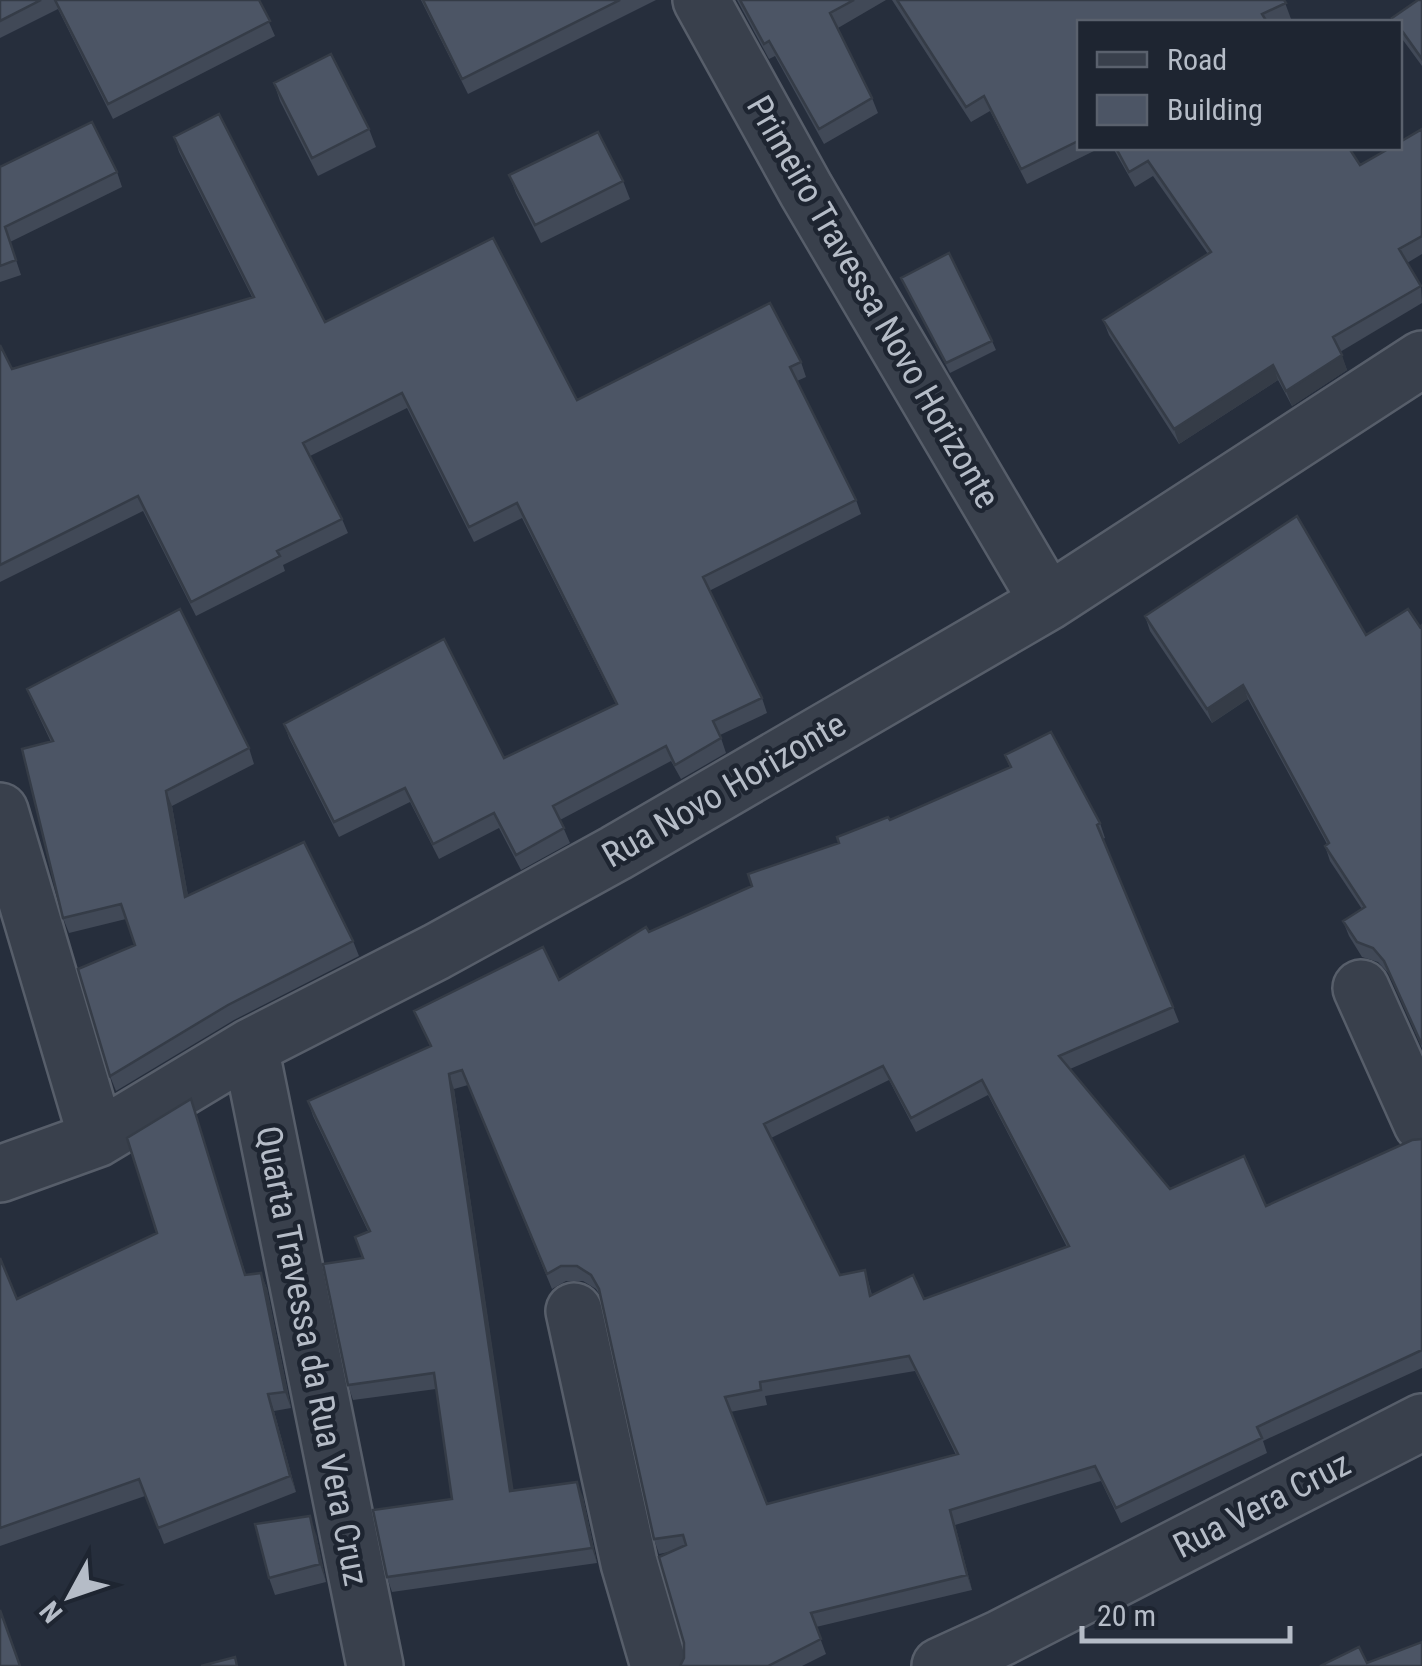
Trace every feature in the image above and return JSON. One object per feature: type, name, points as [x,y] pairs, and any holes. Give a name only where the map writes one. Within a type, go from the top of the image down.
[{"type":"street","name":"Primeiro Travessa Novo Horizonte","points":[[701,0],[806,190],[1048,602]]},
{"type":"street","name":"Rua Novo Horizonte","points":[[0,1174],[97,1139],[250,1047],[436,952],[616,853],[1048,602],[1422,359]]},
{"type":"street","points":[[0,811],[97,1139]]},
{"type":"street","points":[[1361,988],[1422,1124]]},
{"type":"street","name":"Quarta Travessa da Rua Vera Cruz","points":[[250,1047],[375,1666]]},
{"type":"street","points":[[574,1310],[629,1563],[659,1666]]},
{"type":"street","name":"Rua Vera Cruz","points":[[940,1666],[1422,1422]]},
{"type":"building","points":[[0,0],[41,0],[0,21]]},
{"type":"building","points":[[55,0],[259,0],[270,21],[108,104]]},
{"type":"building","points":[[423,0],[620,0],[462,79]]},
{"type":"building","points":[[740,0],[854,0],[830,13],[872,98],[819,129],[769,41],[764,44]]},
{"type":"building","points":[[897,0],[1286,3],[1262,14],[1266,20],[1077,20],[1077,141],[1021,169],[984,96],[966,107]]},
{"type":"building","points":[[1422,0],[1422,59],[1402,31],[1402,20],[1392,18]]},
{"type":"building","points":[[331,54],[369,129],[312,158],[274,83]]},
{"type":"building","points":[[219,114],[325,322],[493,238],[577,400],[770,303],[801,362],[790,367],[856,500],[703,577],[762,698],[713,721],[721,738],[675,765],[666,746],[553,806],[564,828],[516,855],[494,813],[433,844],[405,788],[334,822],[284,724],[444,639],[504,758],[617,704],[517,503],[469,527],[402,393],[303,443],[342,519],[277,551],[280,556],[191,602],[138,496],[0,565],[0,345],[12,369],[254,297],[174,137]]},
{"type":"building","points":[[92,122],[117,172],[5,227],[16,260],[0,266],[0,167]]},
{"type":"building","points":[[1422,129],[1422,236],[1399,249],[1421,286],[1333,337],[1342,355],[1286,391],[1273,365],[1174,429],[1103,320],[1211,252],[1148,161],[1129,172],[1117,150],[1350,150],[1360,165],[1386,150],[1402,150],[1402,141]]},
{"type":"building","points":[[598,132],[623,181],[535,225],[509,175]]},
{"type":"building","points":[[949,253],[992,341],[946,363],[901,278]]},
{"type":"building","points":[[1297,516],[1366,635],[1408,609],[1422,625],[1422,1045],[1384,961],[1373,948],[1357,942],[1343,921],[1365,907],[1325,846],[1329,843],[1243,685],[1207,709],[1145,616]]},
{"type":"building","points":[[180,609],[249,748],[166,791],[185,897],[304,842],[353,941],[228,1005],[110,1076],[78,969],[135,945],[121,904],[63,918],[22,749],[53,741],[27,689]]},
{"type":"building","points":[[1051,732],[1100,823],[1097,825],[1173,1007],[1059,1056],[1170,1189],[1244,1156],[1266,1206],[1412,1140],[1422,1139],[1422,1350],[1257,1427],[1262,1438],[1116,1508],[1095,1466],[950,1510],[967,1575],[811,1613],[821,1639],[768,1666],[680,1666],[684,1643],[659,1557],[686,1545],[683,1535],[654,1539],[599,1289],[591,1275],[577,1266],[561,1266],[547,1274],[462,1070],[449,1074],[510,1491],[577,1482],[592,1548],[387,1577],[373,1510],[452,1499],[434,1373],[348,1385],[323,1264],[363,1258],[355,1237],[370,1231],[308,1101],[431,1046],[414,1011],[543,947],[559,980],[646,927],[649,932],[752,886],[748,874],[839,843],[837,837],[888,817],[890,820],[1011,767],[1005,755]],"holes":[[[883,1066],[911,1118],[982,1080],[1069,1246],[924,1299],[913,1275],[870,1296],[865,1270],[840,1275],[764,1124]],[[909,1356],[958,1454],[767,1504],[725,1397],[761,1390],[760,1382]]]},
{"type":"building","points":[[191,1099],[245,1275],[261,1273],[285,1392],[268,1394],[290,1476],[158,1528],[139,1479],[0,1528],[0,1258],[17,1299],[157,1233],[127,1138]]},
{"type":"building","points":[[310,1516],[320,1564],[269,1578],[255,1524]]},
{"type":"building","points":[[0,1610],[20,1666],[0,1666]]},
{"type":"building","points":[[1422,1642],[1422,1666],[1320,1666],[1359,1647],[1367,1663]]},
{"type":"building","points":[[235,1657],[237,1666],[201,1666]]}]
